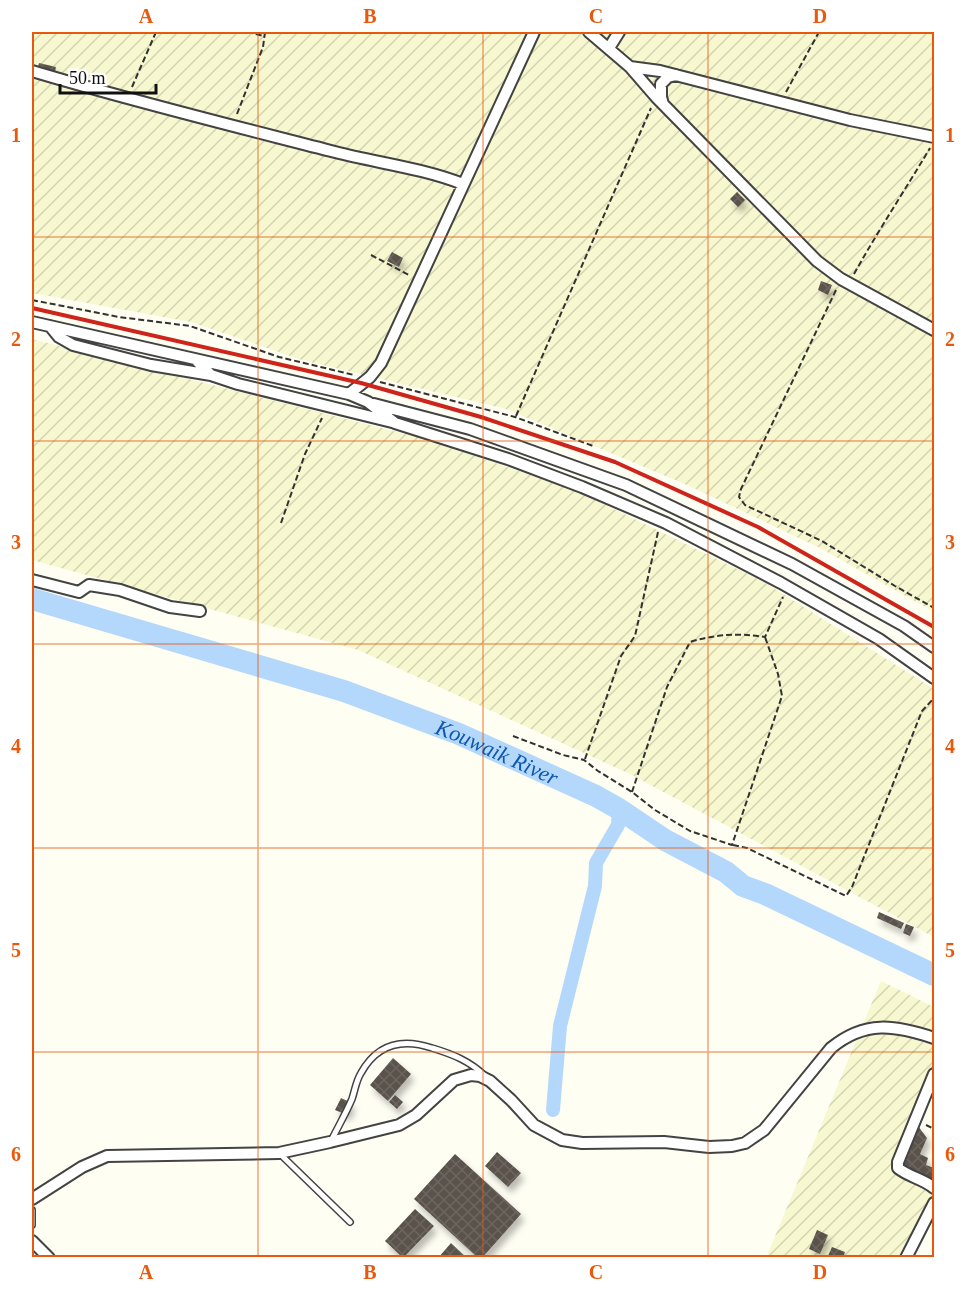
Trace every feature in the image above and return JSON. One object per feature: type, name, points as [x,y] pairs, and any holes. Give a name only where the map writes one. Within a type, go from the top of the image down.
[{"type":"street","points":[[349,394],[368,379],[381,363],[534,32]]},
{"type":"street","points":[[589,32],[630,67],[659,101],[817,261],[845,282],[934,330]]},
{"type":"street","points":[[609,48],[619,32]]},
{"type":"street","points":[[630,67],[676,75],[934,139]]},
{"type":"street","points":[[32,71],[127,99],[370,161],[430,173],[463,184]]},
{"type":"street","points":[[659,101],[661,84],[668,77],[676,75]]},
{"type":"street","points":[[32,322],[349,394],[368,402],[470,429],[626,485],[792,564],[904,626],[934,647]]},
{"type":"street","points":[[51,326],[59,337],[73,345],[151,365],[212,375],[395,423],[508,459],[582,487],[660,520],[787,586],[879,639],[934,678]]},
{"type":"street","points":[[196,360],[212,375]]},
{"type":"street","points":[[368,402],[395,423]]},
{"type":"street","points":[[32,580],[79,592],[89,585],[120,590],[170,607],[200,611]]},
{"type":"street","points":[[32,1199],[82,1167],[107,1156],[279,1153],[388,1128],[408,1120],[446,1086],[462,1076],[480,1076],[490,1081],[534,1125],[562,1140],[582,1143],[664,1142],[709,1147],[732,1146],[744,1143],[764,1130],[831,1048],[843,1038],[860,1030],[886,1027],[905,1029],[934,1038]]},
{"type":"street","points":[[934,1074],[898,1162],[898,1168],[903,1173],[929,1183],[934,1188]]},
{"type":"street","points":[[906,1257],[934,1203]]},
{"type":"street","points":[[32,1241],[49,1257]]},
{"type":"lane","points":[[330,1142],[353,1096],[360,1074],[371,1058],[394,1045],[404,1042],[416,1043],[441,1051],[473,1065],[490,1081]]},
{"type":"lane","points":[[279,1153],[350,1222]]},
{"type":"lane","points":[[32,1210],[32,1225]]},
{"type":"path","points":[[127,99],[156,32]]},
{"type":"path","points":[[247,32],[264,36]]},
{"type":"path","points":[[233,126],[265,32]]},
{"type":"path","points":[[781,101],[819,32]]},
{"type":"path","points":[[515,417],[659,101]]},
{"type":"path","points":[[934,139],[906,190],[845,282],[750,469],[739,497],[745,505],[822,541],[934,608]]},
{"type":"path","points":[[371,255],[419,280]]},
{"type":"path","points":[[32,300],[91,313],[190,326],[279,357],[515,417],[593,446]]},
{"type":"path","points":[[281,523],[305,454],[327,407]]},
{"type":"path","points":[[584,760],[621,656],[635,636],[660,520]]},
{"type":"path","points":[[732,845],[782,696],[778,674],[765,638],[787,586]]},
{"type":"path","points":[[632,792],[667,687],[690,642],[711,636],[732,634],[765,638]]},
{"type":"path","points":[[513,736],[563,755],[584,760],[655,810],[690,831],[747,848],[846,896],[852,887],[922,711],[934,698]]},
{"type":"green space","points":[[32,32],[934,32],[934,612],[820,548],[687,485],[506,409],[302,360],[191,322],[32,293]]},
{"type":"green space","points":[[32,339],[429,440],[577,491],[764,582],[934,689],[934,937],[630,774],[358,650],[32,560]]},
{"type":"green space","points":[[881,981],[934,1007],[934,1071],[903,1159],[934,1171],[934,1200],[909,1257],[766,1258]]},
{"type":"building","points":[[39,63],[56,67],[55,72],[38,67]]},
{"type":"building","points":[[737,192],[745,200],[738,207],[730,199]]},
{"type":"building","points":[[392,252],[403,258],[399,267],[387,261]]},
{"type":"building","points":[[821,281],[832,285],[828,295],[818,290]]},
{"type":"building","points":[[879,912],[904,923],[901,929],[877,918]]},
{"type":"building","points":[[906,924],[914,927],[910,936],[903,933]]},
{"type":"building","points":[[393,1058],[411,1074],[388,1101],[370,1085]]},
{"type":"building","points":[[395,1095],[403,1102],[397,1109],[389,1102]]},
{"type":"building","points":[[341,1098],[352,1103],[347,1115],[335,1110]]},
{"type":"building","points":[[918,1126],[927,1138],[920,1154],[928,1158],[926,1165],[934,1168],[934,1181],[901,1167]]},
{"type":"building","points":[[497,1152],[521,1173],[508,1187],[485,1166]]},
{"type":"building","points":[[455,1154],[521,1214],[482,1258],[478,1258],[414,1199]]},
{"type":"building","points":[[415,1209],[434,1226],[403,1258],[385,1241]]},
{"type":"building","points":[[817,1230],[828,1235],[820,1254],[809,1249]]},
{"type":"building","points":[[451,1243],[467,1258],[438,1258]]},
{"type":"building","points":[[832,1247],[845,1252],[843,1258],[827,1258]]},
{"type":"waterway","name":"Kouwaik River","points":[[32,599],[344,691],[459,734],[596,796],[665,840],[726,872],[743,886],[765,894],[934,975]]},
{"type":"waterway","points":[[553,1110],[560,1026],[595,886],[596,863],[618,825],[619,809]]},
{"type":"railway","points":[[32,308],[361,383],[481,417],[615,462],[758,527],[934,627]]}]
